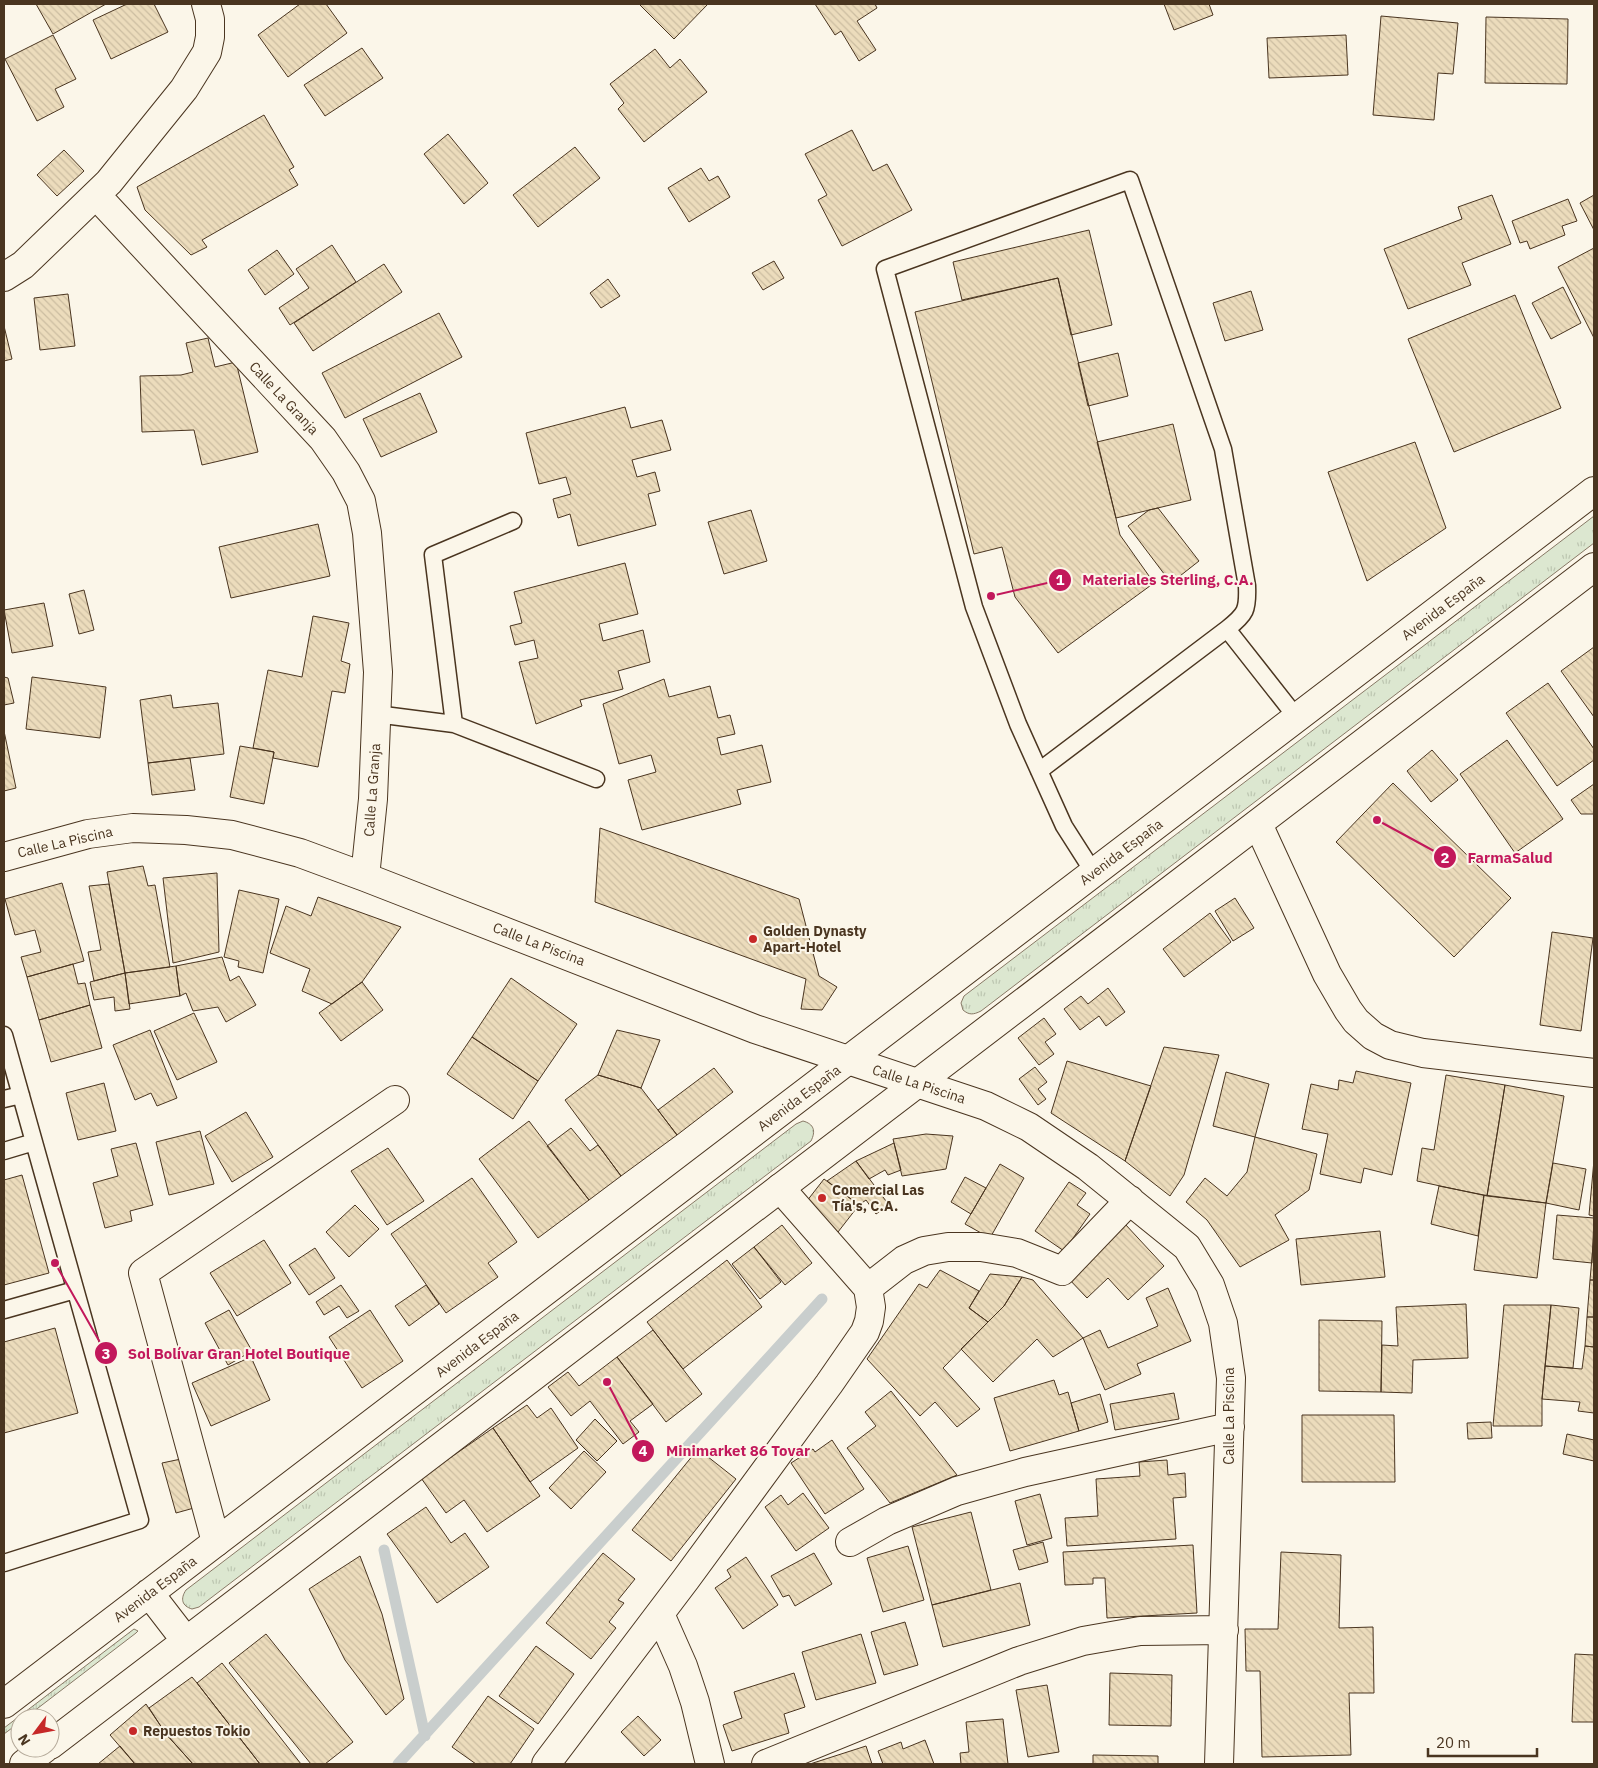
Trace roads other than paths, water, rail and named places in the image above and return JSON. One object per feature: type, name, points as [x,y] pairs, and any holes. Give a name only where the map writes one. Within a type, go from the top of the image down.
[{"type":"street","points":[[4,277],[23,265],[115,175],[198,70],[207,52],[210,37],[210,19],[206,4]]},
{"type":"street","name":"Calle La Granja","points":[[96,195],[323,439],[346,472],[361,501],[367,533],[378,672],[373,799],[365,877]]},
{"type":"street","name":"Avenida España","points":[[4,1704],[1594,492]]},
{"type":"street","points":[[60,1736],[1594,567]]},
{"type":"street","points":[[1258,824],[1327,974],[1356,1021],[1373,1036],[1390,1045],[1423,1053],[1594,1073]]},
{"type":"street","name":"Calle La Piscina","points":[[4,857],[88,834],[133,828],[186,830],[242,838],[300,853],[755,1029],[986,1106],[1029,1127],[1088,1167],[1186,1248],[1210,1285],[1223,1322],[1231,1378],[1219,1764]]},
{"type":"street","points":[[216,1542],[144,1273],[395,1100]]},
{"type":"street","points":[[546,1764],[660,1614],[865,1332],[871,1306],[868,1288],[780,1188]]},
{"type":"street","points":[[868,1288],[904,1260],[924,1251],[948,1247],[981,1246],[1018,1253],[1062,1271],[1130,1200]]},
{"type":"street","points":[[850,1542],[887,1520],[957,1491],[1025,1472],[1230,1427]]},
{"type":"street","points":[[149,1593],[186,1641]]},
{"type":"street","points":[[660,1614],[683,1666],[695,1702],[710,1764]]},
{"type":"street","points":[[766,1764],[1020,1661],[1083,1641],[1140,1631],[1224,1630]]},
{"type":"lane","points":[[1039,771],[1227,629],[1242,617],[1248,604],[1247,586],[1224,449],[1130,180],[885,269],[974,607],[1018,724],[1039,771],[1064,826],[1094,873]]},
{"type":"lane","points":[[454,724],[433,555],[513,521]]},
{"type":"lane","points":[[1227,629],[1297,718]]},
{"type":"lane","points":[[376,714],[454,724],[596,779]]},
{"type":"lane","points":[[4,1034],[140,1520],[4,1563]]},
{"type":"lane","points":[[4,1100],[21,1095]]},
{"type":"lane","points":[[4,1151],[34,1142]]},
{"type":"lane","points":[[4,1310],[75,1290]]},
{"type":"waterway","points":[[398,1764],[822,1299]]},
{"type":"waterway","points":[[384,1550],[425,1736]]},
{"type":"place","name":"Materiales Sterling, C.A.","points":[[991,596]]},
{"type":"place","name":"FarmaSalud","points":[[1377,820]]},
{"type":"place","name":"Golden Dynasty Apart-Hotel","points":[[753,939]]},
{"type":"place","name":"Comercial Las Tía's, C.A.","points":[[822,1198]]},
{"type":"place","name":"Sol Bolívar Gran Hotel Boutique","points":[[55,1263]]},
{"type":"place","name":"Minimarket 86 Tovar","points":[[607,1382]]},
{"type":"place","name":"Repuestos Tokio","points":[[133,1731]]}]
